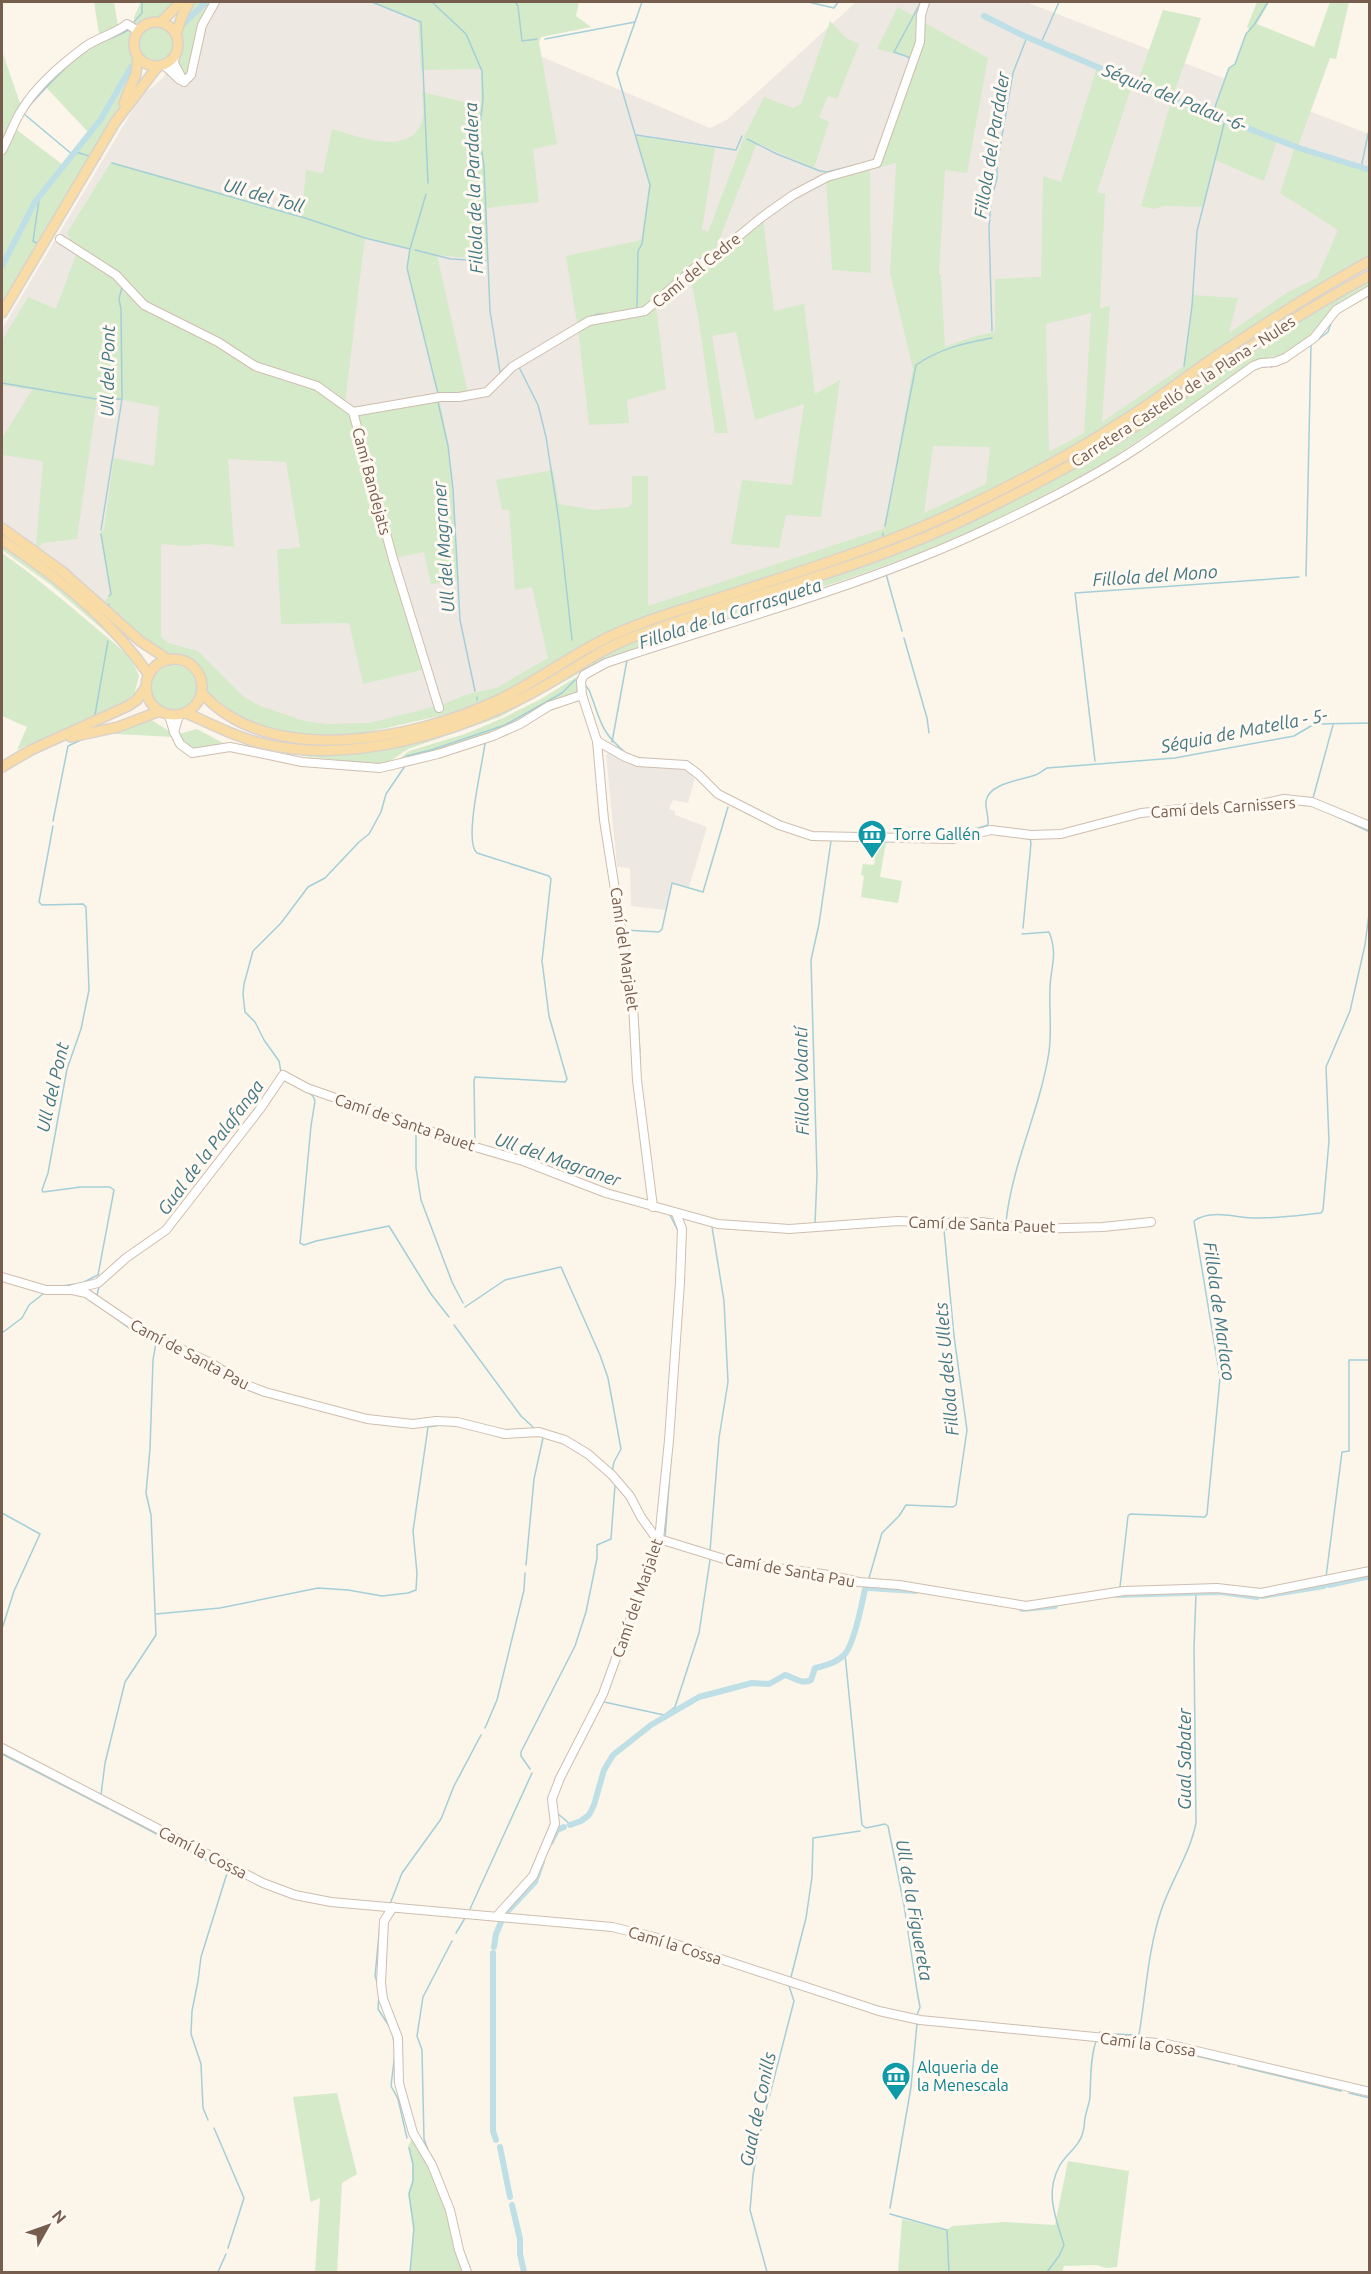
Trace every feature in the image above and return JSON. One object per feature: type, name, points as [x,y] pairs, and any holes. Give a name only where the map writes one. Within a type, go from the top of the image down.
[{"type":"main road","points":[[161,22],[181,2]]},
{"type":"main road","points":[[116,121],[161,65],[175,55],[178,46],[176,34],[189,2]]},
{"type":"main road","points":[[2,313],[116,121],[136,74],[138,57],[134,44],[138,31],[148,23],[161,22],[176,34]]},
{"type":"main road","points":[[138,57],[147,64],[161,65]]},
{"type":"main road","name":"Carretera Castelló de la Plana - Nules","points":[[202,693],[214,707],[264,731],[296,738],[326,741],[377,736],[464,714],[522,688],[580,651],[628,628],[866,549],[918,529],[974,503],[1116,426],[1253,333],[1370,261]]},
{"type":"main road","name":"Carretera Castelló de la Plana - Nules","points":[[174,714],[263,744],[296,750],[325,751],[380,745],[466,723],[534,692],[586,660],[633,638],[850,566],[921,539],[970,517],[1073,464],[1122,435],[1259,341],[1370,274]]},
{"type":"main road","points":[[2,528],[63,572],[140,641],[169,660]]},
{"type":"main road","points":[[2,540],[52,577],[98,616],[130,648],[149,675]]},
{"type":"main road","points":[[2,767],[32,750],[128,706],[137,700],[146,687],[149,675],[157,665],[169,660],[181,660],[192,666],[201,678],[202,693],[196,705],[174,714],[79,734],[32,750]]},
{"type":"main road","points":[[146,687],[150,701],[174,714]]},
{"type":"street","points":[[184,82],[191,75],[202,26],[215,2]]},
{"type":"street","name":"Camí del Cedre","points":[[353,412],[440,397],[450,398],[487,392],[512,367],[589,321],[645,311],[698,265],[718,253],[793,195],[827,177],[877,163],[920,42],[921,15],[925,2]]},
{"type":"street","points":[[2,150],[12,135],[22,109],[33,93],[68,61],[91,43],[122,29],[127,24],[138,31]]},
{"type":"street","points":[[175,55],[174,63],[184,82]]},
{"type":"street","points":[[161,65],[184,82]]},
{"type":"street","name":"Camí Bandejats","points":[[60,239],[116,275],[144,305],[218,342],[255,366],[317,386],[353,412],[393,559],[439,708]]},
{"type":"street","points":[[174,714],[174,732],[180,744],[192,753],[230,747],[302,762],[374,769],[438,754],[493,736],[520,724],[549,706],[582,694],[581,681],[584,675],[606,663],[856,582],[949,545],[1034,506],[1134,450],[1204,403],[1253,366],[1285,358],[1314,338],[1336,310],[1370,290]]},
{"type":"street","name":"Camí del Marjalet","points":[[582,694],[597,741],[604,820],[633,1004],[637,1080],[653,1207]]},
{"type":"street","name":"Camí dels Carnissers","points":[[597,741],[638,762],[686,765],[718,794],[779,825],[813,836],[953,839],[991,830],[1031,835],[1061,834],[1141,813],[1191,808],[1242,808],[1284,799],[1312,802],[1370,826]]},
{"type":"street","name":"Camí de Santa Pauet","points":[[72,1290],[98,1283],[126,1258],[168,1227],[260,1109],[283,1075],[307,1088],[472,1146],[523,1161],[606,1193],[718,1224],[789,1229],[898,1221],[982,1222],[1030,1229],[1103,1227],[1150,1222]]},
{"type":"street","name":"Camí del Marjalet","points":[[497,1916],[533,1876],[555,1824],[552,1799],[560,1778],[603,1694],[659,1540],[669,1440],[680,1282],[682,1229],[676,1213]]},
{"type":"street","name":"Camí de Santa Pau","points":[[2,1277],[46,1290],[72,1290],[95,1299],[142,1331],[212,1363],[244,1384],[265,1392],[367,1419],[413,1424],[436,1421],[457,1422],[505,1434],[539,1432],[565,1440],[588,1454],[612,1475],[630,1496],[651,1534],[659,1540],[737,1563],[823,1574],[859,1582],[899,1585],[1026,1606],[1124,1591],[1217,1588],[1261,1593],[1370,1571]]},
{"type":"street","name":"Camí la Cossa","points":[[2,1748],[263,1883],[295,1895],[331,1902],[624,1929],[873,2010],[920,2020],[1167,2044],[1370,2092]]},
{"type":"street","points":[[393,1907],[384,1921],[381,1983],[383,1999],[398,2038],[399,2083],[413,2133],[432,2165],[450,2211],[459,2250],[467,2272]]},
{"type":"shaded area","points":[[194,2],[412,2],[710,128],[728,119],[856,2],[1026,2],[1369,134],[1369,256],[1304,294],[1127,413],[923,521],[637,618],[589,639],[507,690],[368,731],[275,729],[205,676],[200,665],[190,658],[148,641],[76,575],[2,521],[2,329],[141,96],[162,79],[183,49]]},
{"type":"shaded area","points":[[609,753],[625,763],[642,767],[684,768],[695,778],[688,803],[673,800],[669,809],[675,811],[675,815],[707,827],[689,887],[671,882],[665,910],[631,906],[630,868],[617,867],[606,755]]},
{"type":"green space","points":[[94,2],[114,2],[119,32],[128,29],[131,31],[131,49],[135,59],[131,81],[118,109],[2,303],[2,51],[21,106],[13,127],[63,165],[88,132],[44,85],[69,62],[100,40]]},
{"type":"green space","points":[[141,2],[179,2],[162,18],[149,19],[135,25],[134,17]]},
{"type":"green space","points":[[192,2],[219,2],[207,22],[193,76],[184,75],[178,69],[177,57],[181,46],[180,31]]},
{"type":"green space","points":[[371,2],[579,2],[576,16],[591,27],[541,37],[539,42],[557,144],[533,149],[539,202],[487,208],[488,260],[437,255],[468,393],[438,394],[407,268],[410,249],[365,237],[345,403],[325,389],[254,363],[161,312],[136,296],[73,245],[67,233],[111,162],[302,215],[306,170],[323,173],[332,129],[382,142],[406,139],[416,132],[422,121],[422,92],[481,106],[481,69],[421,70],[418,20]]},
{"type":"green space","points":[[1257,2],[1269,2],[1257,24],[1314,47],[1330,2],[1349,2],[1336,59],[1330,58],[1298,146],[1369,169],[1369,255],[1312,290],[1107,426],[1006,482],[910,528],[849,551],[620,626],[578,647],[504,693],[452,713],[352,736],[308,736],[265,727],[235,714],[208,692],[204,676],[197,665],[185,658],[164,653],[140,637],[105,602],[110,593],[100,534],[104,529],[114,458],[154,466],[159,407],[123,400],[97,399],[77,539],[43,543],[38,548],[36,546],[43,461],[2,455],[2,438],[32,390],[2,385],[2,340],[28,297],[56,309],[77,252],[114,276],[132,296],[237,356],[307,383],[351,413],[439,398],[449,446],[459,581],[431,584],[424,552],[395,558],[426,669],[363,684],[349,623],[281,624],[277,549],[300,547],[286,462],[228,459],[234,547],[207,544],[184,546],[161,544],[161,637],[168,643],[198,651],[244,697],[258,705],[304,721],[327,724],[369,723],[441,705],[468,694],[496,688],[548,658],[532,587],[515,590],[509,510],[502,510],[496,480],[553,470],[559,504],[595,510],[629,507],[632,503],[632,476],[648,476],[648,606],[883,529],[913,369],[890,273],[896,163],[874,169],[912,58],[877,49],[898,7],[912,15],[919,3],[921,4],[920,20],[988,58],[967,173],[945,170],[939,274],[941,275],[945,347],[972,337],[995,332],[995,279],[1041,277],[1043,176],[1061,182],[1097,67],[1133,82],[1097,192],[1105,194],[1100,308],[1110,306],[1102,422],[1184,366],[1193,295],[1238,298],[1229,333],[1288,292],[1317,278],[1338,230],[1280,193],[1295,147],[1277,141],[1264,181],[1215,160],[1203,207],[1164,206],[1154,209],[1141,206],[1172,98],[1213,114],[1229,68],[1235,64],[1246,34],[1250,30],[1247,27]],"holes":[[[1091,313],[1084,433],[1049,452],[1046,324]],[[933,446],[990,447],[986,484],[924,513]]]},
{"type":"green space","points":[[1163,10],[1201,18],[1172,98],[1137,84]]},
{"type":"green space","points":[[830,21],[846,38],[859,44],[837,99],[828,96],[819,117],[829,122],[814,168],[757,143],[714,253],[656,304],[666,389],[627,400],[629,423],[589,425],[578,329],[566,256],[641,240],[649,184],[636,136],[715,148],[702,229],[708,232],[745,135],[764,97],[793,108],[801,104]]},
{"type":"green space","points":[[156,25],[169,30],[174,43],[169,56],[156,61],[143,56],[138,43],[143,30]]},
{"type":"green space","points":[[870,164],[871,273],[832,270],[826,180]]},
{"type":"green space","points":[[763,217],[774,311],[804,304],[815,394],[840,380],[821,517],[786,515],[779,548],[731,544],[742,480],[792,485],[804,404],[755,420],[736,332],[712,336],[728,433],[715,433],[690,275]]},
{"type":"green space","points":[[1369,278],[1369,286],[1330,310],[1315,332],[1284,354],[1253,361],[1193,405],[1095,469],[984,526],[853,577],[605,659],[500,717],[408,749],[389,762],[373,764],[302,756],[303,754],[350,753],[472,724],[513,707],[599,657],[628,643],[888,556],[1119,442],[1262,344]]},
{"type":"green space","points":[[2,545],[62,589],[118,639],[116,641],[51,585],[2,550]]},
{"type":"green space","points":[[2,553],[50,589],[121,649],[132,661],[139,676],[134,695],[126,701],[17,750],[27,727],[2,716]]},
{"type":"green space","points":[[174,665],[190,672],[197,688],[190,704],[174,711],[158,704],[151,688],[158,672]]},
{"type":"green space","points":[[578,676],[580,691],[554,701],[516,722],[487,735],[407,760],[396,761],[409,751],[465,734],[503,718],[541,699]]},
{"type":"green space","points":[[147,717],[172,733],[173,737],[98,733]]},
{"type":"green space","points":[[197,729],[225,744],[204,750],[188,747],[178,734]]},
{"type":"green space","points":[[866,840],[886,842],[880,877],[902,881],[898,903],[861,897],[863,864],[874,865],[877,846],[866,844]]},
{"type":"green space","points":[[337,2093],[357,2174],[342,2183],[337,2272],[315,2272],[320,2198],[311,2202],[310,2199],[293,2097]]},
{"type":"green space","points":[[414,2136],[432,2165],[466,2272],[410,2272],[413,2230],[408,2193],[412,2181],[412,2164],[408,2146]]},
{"type":"green space","points":[[1068,2161],[1129,2171],[1117,2267],[1064,2266],[1062,2272],[898,2272],[902,2219],[946,2230],[953,2226],[1005,2222],[1055,2225]]},
{"type":"waterway","points":[[134,22],[142,13],[142,2]]},
{"type":"waterway","name":"Séquia del Palau -6-","points":[[183,24],[206,2]]},
{"type":"waterway","name":"Ull del Magraner","points":[[372,2],[421,22],[428,183]]},
{"type":"waterway","name":"Fillola de la Pardalera","points":[[432,2],[466,34],[482,71],[483,100],[479,132],[484,166],[490,311],[500,372],[506,368]]},
{"type":"waterway","points":[[515,2],[518,6],[522,41],[537,39]]},
{"type":"waterway","points":[[637,310],[638,251],[642,244],[650,185],[617,73],[642,2]]},
{"type":"waterway","points":[[808,2],[834,8],[838,2]]},
{"type":"waterway","points":[[910,60],[894,52],[921,2]]},
{"type":"waterway","points":[[1041,43],[1059,2]]},
{"type":"waterway","points":[[1212,115],[1229,68],[1235,64],[1246,34],[1268,2]]},
{"type":"waterway","name":"Séquia del Palau -6-","points":[[984,16],[1022,35],[1187,105],[1299,148],[1370,170]]},
{"type":"waterway","points":[[545,39],[635,22]]},
{"type":"waterway","points":[[30,105],[84,52],[128,30]]},
{"type":"waterway","name":"Fillola del Pardaler","points":[[992,331],[989,228],[991,200],[997,178],[997,164],[1013,73],[1027,37]]},
{"type":"waterway","name":"Séquia del Palau -6-","points":[[2,266],[35,202],[101,119],[131,67]]},
{"type":"waterway","points":[[24,114],[73,155]]},
{"type":"waterway","name":"Fillola de la Carrasqueta","points":[[1184,366],[1192,306],[1197,231],[1225,120]]},
{"type":"waterway","points":[[1361,168],[1370,125]]},
{"type":"waterway","points":[[636,135],[736,150],[742,136]]},
{"type":"waterway","points":[[747,139],[820,171],[827,172],[860,164]]},
{"type":"waterway","name":"Ull del Toll","points":[[76,152],[89,156]]},
{"type":"waterway","name":"Ull del Toll","points":[[112,163],[305,218],[365,238],[410,249]]},
{"type":"waterway","name":"Ull del Magraner","points":[[426,194],[410,249],[407,268],[438,394]]},
{"type":"waterway","name":"Ull del Pont","points":[[37,198],[39,200],[33,241],[38,244]]},
{"type":"waterway","name":"Ull del Pont","points":[[67,248],[91,263]]},
{"type":"waterway","name":"Ull del Toll","points":[[415,250],[451,259],[486,261]]},
{"type":"waterway","name":"Ull del Pont","points":[[108,274],[116,280]]},
{"type":"waterway","name":"Ull del Pont","points":[[101,530],[122,399],[119,299],[122,287]]},
{"type":"waterway","points":[[587,318],[598,314],[608,314]]},
{"type":"waterway","points":[[1316,341],[1328,332],[1331,323]]},
{"type":"waterway","name":"Fillola del Pardaler","points":[[885,526],[916,365],[952,347],[992,338]]},
{"type":"waterway","name":"Fillola del Mono","points":[[1306,576],[1311,345]]},
{"type":"waterway","points":[[1271,367],[1284,362]]},
{"type":"waterway","points":[[519,367],[538,405],[546,437],[559,521],[572,640]]},
{"type":"waterway","points":[[1261,367],[1266,367]]},
{"type":"waterway","points":[[1196,412],[1244,377]]},
{"type":"waterway","points":[[2,383],[96,399],[121,399]]},
{"type":"waterway","name":"Ull del Magraner","points":[[438,402],[448,446],[453,489],[460,620],[475,691]]},
{"type":"waterway","name":"Fillola de la Carrasqueta","points":[[1140,451],[1189,417]]},
{"type":"waterway","name":"Ull del Pont","points":[[101,534],[111,594],[109,596]]},
{"type":"waterway","name":"Fillola del Pardaler","points":[[886,574],[902,631]]},
{"type":"waterway","name":"Fillola del Mono","points":[[1095,761],[1075,593],[1299,577]]},
{"type":"waterway","name":"Fillola del Pardaler","points":[[904,638],[927,718],[929,733]]},
{"type":"waterway","name":"Ull del Pont","points":[[95,715],[108,641]]},
{"type":"waterway","name":"Fillola de la Carrasqueta","points":[[612,742],[627,660]]},
{"type":"waterway","name":"Séquia de Matella - 5-","points":[[405,760],[406,756],[505,725],[562,693],[575,680]]},
{"type":"waterway","name":"Séquia de Matella - 5-","points":[[586,686],[606,731],[626,753]]},
{"type":"waterway","name":"Séquia de Matella - 5-","points":[[965,832],[988,825],[986,801],[993,790],[1047,768],[1175,758],[1294,736],[1318,724],[1370,723]]},
{"type":"waterway","name":"Fillola de Marlaco","points":[[1313,798],[1333,725]]},
{"type":"waterway","name":"Ull del Pont","points":[[53,821],[68,746],[83,739]]},
{"type":"waterway","name":"Ull del Magraner","points":[[475,1144],[475,1077],[565,1082],[567,1079],[549,1016],[542,961],[551,879],[549,876],[477,853],[473,846],[475,801],[485,743]]},
{"type":"waterway","name":"Séquia de Matella - 5-","points":[[639,758],[661,760]]},
{"type":"waterway","name":"Séquia de Matella - 5-","points":[[689,763],[700,771]]},
{"type":"waterway","name":"Séquia de Matella - 5-","points":[[281,1072],[279,1061],[255,1022],[245,1012],[244,984],[253,951],[281,923],[308,887],[325,878],[369,834],[381,812],[386,794],[405,766]]},
{"type":"waterway","name":"Séquia de Matella - 5-","points":[[720,791],[762,812]]},
{"type":"waterway","points":[[625,930],[659,932],[662,929],[672,883],[703,892],[728,807]]},
{"type":"waterway","name":"Fillola de Marlaco","points":[[1325,811],[1370,832]]},
{"type":"waterway","name":"Séquia de Matella - 5-","points":[[768,815],[782,822]]},
{"type":"waterway","name":"Ull del Pont","points":[[53,826],[39,902],[42,905],[83,904],[86,907],[89,990],[81,1029],[67,1069],[48,1173],[42,1190],[43,1192],[81,1187],[110,1187],[114,1190],[98,1275],[82,1283],[62,1286]]},
{"type":"waterway","name":"Fillola dels Ullets","points":[[1023,838],[1030,839],[1031,843],[1023,928]]},
{"type":"waterway","name":"Fillola Volantí","points":[[815,1224],[817,1175],[811,960],[819,924],[831,841]]},
{"type":"waterway","name":"Fillola de Marlaco","points":[[1120,1587],[1130,1514],[1205,1517],[1207,1514],[1220,1378],[1194,1221],[1209,1215],[1267,1218],[1321,1213],[1323,1210],[1329,1141],[1326,1067],[1350,1011],[1365,945],[1370,906]]},
{"type":"waterway","name":"Fillola dels Ullets","points":[[1006,1222],[1014,1179],[1045,1074],[1050,1044],[1050,987],[1054,953],[1052,940],[1049,932],[1022,934]]},
{"type":"waterway","points":[[638,1023],[640,1053]]},
{"type":"waterway","points":[[640,1056],[640,1064]]},
{"type":"waterway","name":"Séquia de Matella - 5-","points":[[306,1091],[313,1096],[315,1101],[300,1243],[304,1245],[389,1226],[431,1294],[449,1317]]},
{"type":"waterway","points":[[416,1130],[416,1168],[421,1200],[452,1282],[463,1303]]},
{"type":"waterway","points":[[670,1215],[679,1233]]},
{"type":"waterway","name":"Fillola dels Ullets","points":[[869,1578],[882,1533],[899,1516],[906,1505],[953,1507],[956,1505],[967,1430],[954,1336],[944,1230],[958,1226]]},
{"type":"waterway","name":"Fillola Volantí","points":[[710,1551],[719,1438],[728,1382],[724,1301],[712,1227]]},
{"type":"waterway","points":[[465,1307],[505,1280],[561,1267],[608,1378],[621,1449],[612,1472]]},
{"type":"waterway","name":"Gual de la Palafanga","points":[[97,1295],[99,1287]]},
{"type":"waterway","name":"Ull del Pont","points":[[2,1333],[22,1318],[29,1305],[43,1294]]},
{"type":"waterway","name":"Gual de la Palafanga","points":[[99,1306],[129,1328],[156,1342],[153,1360],[146,1493],[151,1515],[156,1635],[125,1682],[105,1763],[101,1795]]},
{"type":"waterway","name":"Séquia de Matella - 5-","points":[[454,1325],[521,1416],[533,1427]]},
{"type":"waterway","points":[[1326,1577],[1342,1452],[1349,1451],[1349,1360],[1370,1360]]},
{"type":"waterway","points":[[156,1614],[220,1608],[318,1588],[382,1596],[416,1590],[417,1573],[413,1531],[428,1427],[440,1425]]},
{"type":"waterway","points":[[486,1433],[503,1438],[514,1437]]},
{"type":"waterway","name":"Séquia de Matella - 5-","points":[[526,1565],[534,1479],[543,1438],[541,1435]]},
{"type":"waterway","points":[[665,1539],[671,1457]]},
{"type":"waterway","points":[[530,1769],[521,1756],[521,1752],[575,1646],[586,1612],[597,1558],[597,1545],[611,1539],[615,1485]]},
{"type":"waterway","points":[[2,1513],[40,1534],[14,1591],[2,1629]]},
{"type":"waterway","points":[[643,1596],[663,1545]]},
{"type":"waterway","name":"Fillola Volantí","points":[[604,1702],[664,1715],[675,1707],[699,1633],[710,1560]]},
{"type":"waterway","name":"Séquia de Matella - 5-","points":[[485,1728],[497,1700],[524,1590],[525,1573]]},
{"type":"waterway","points":[[1329,1585],[1370,1576]]},
{"type":"waterway","points":[[1262,1596],[1324,1586]]},
{"type":"waterway","points":[[869,1588],[915,1591]]},
{"type":"waterway","points":[[570,1825],[589,1815],[604,1770],[613,1755],[651,1725],[699,1697],[752,1683],[769,1684],[785,1675],[801,1681],[811,1680],[815,1668],[831,1664],[842,1657],[854,1633],[865,1589]]},
{"type":"waterway","points":[[1117,1595],[1221,1592],[1257,1597]]},
{"type":"waterway","name":"Gual Sabater","points":[[1112,2034],[1139,2035],[1150,1955],[1157,1923],[1166,1897],[1190,1845],[1196,1823],[1194,1648],[1196,1593]]},
{"type":"waterway","points":[[1022,1609],[1055,1606]]},
{"type":"waterway","name":"Ull de la Figuereta","points":[[845,1654],[862,1825],[866,1828],[885,1824],[888,1826],[904,1905],[920,2007],[917,2015]]},
{"type":"waterway","name":"Séquia de Matella - 5-","points":[[390,1904],[402,1873],[441,1819],[454,1786],[481,1735]]},
{"type":"waterway","points":[[2,1754],[109,1809]]},
{"type":"waterway","points":[[470,1909],[532,1773]]},
{"type":"waterway","points":[[111,1810],[227,1871]]},
{"type":"waterway","points":[[557,1813],[570,1824]]},
{"type":"waterway","points":[[551,1842],[557,1830],[564,1827]]},
{"type":"waterway","name":"Gual de Conills","points":[[791,1977],[806,1918],[812,1877],[813,1838],[860,1831]]},
{"type":"waterway","name":"Gual de la Palafanga","points":[[213,1853],[224,1858]]},
{"type":"waterway","points":[[507,1912],[535,1882],[542,1862]]},
{"type":"waterway","name":"Gual de la Palafanga","points":[[208,2120],[203,2108],[201,2064],[191,2034],[192,2011],[201,1957],[228,1870]]},
{"type":"waterway","points":[[456,1933],[465,1918]]},
{"type":"waterway","points":[[494,1947],[502,1920]]},
{"type":"waterway","name":"Séquia de Matella - 5-","points":[[377,1982],[375,1976],[380,1924]]},
{"type":"waterway","points":[[428,2150],[424,2139],[422,2050],[417,2036],[423,1997],[452,1941]]},
{"type":"waterway","points":[[493,1953],[493,2131],[496,2140]]},
{"type":"waterway","name":"Gual de Conills","points":[[767,2272],[750,2210],[761,2129],[794,2001],[789,1986]]},
{"type":"waterway","name":"Séquia de Matella - 5-","points":[[379,1995],[378,2009],[389,2026]]},
{"type":"waterway","name":"Ull de la Figuereta","points":[[890,2208],[911,2087],[917,2024]]},
{"type":"waterway","name":"Gual Sabater","points":[[1100,2032],[1104,2033]]},
{"type":"waterway","name":"Séquia de Matella - 5-","points":[[393,2036],[395,2052],[391,2086],[398,2099],[407,2138]]},
{"type":"waterway","points":[[1047,2272],[1064,2245],[1053,2205],[1055,2175],[1083,2132],[1090,2098],[1096,2041],[1164,2048],[1230,2064]]},
{"type":"waterway","points":[[1238,2066],[1341,2091]]},
{"type":"waterway","points":[[1349,2093],[1370,2098]]},
{"type":"waterway","name":"Gual de la Palafanga","points":[[214,2128],[244,2198],[228,2248]]},
{"type":"waterway","points":[[500,2147],[510,2197]]},
{"type":"waterway","name":"Séquia de Matella - 5-","points":[[409,2148],[413,2164],[413,2181],[409,2194],[414,2228],[410,2272]]},
{"type":"waterway","points":[[431,2155],[435,2162]]},
{"type":"waterway","points":[[437,2167],[447,2193]]},
{"type":"waterway","points":[[512,2205],[520,2239],[520,2254],[524,2272]]},
{"type":"waterway","name":"Ull de la Figuereta","points":[[890,2214],[947,2230],[949,2272]]},
{"type":"waterway","name":"Gual de la Palafanga","points":[[218,2272],[226,2254]]},
{"type":"place","name":"Torre Gallén","points":[[872,860]]},
{"type":"place","name":"Alqueria de la Menescala","points":[[896,2102]]}]
